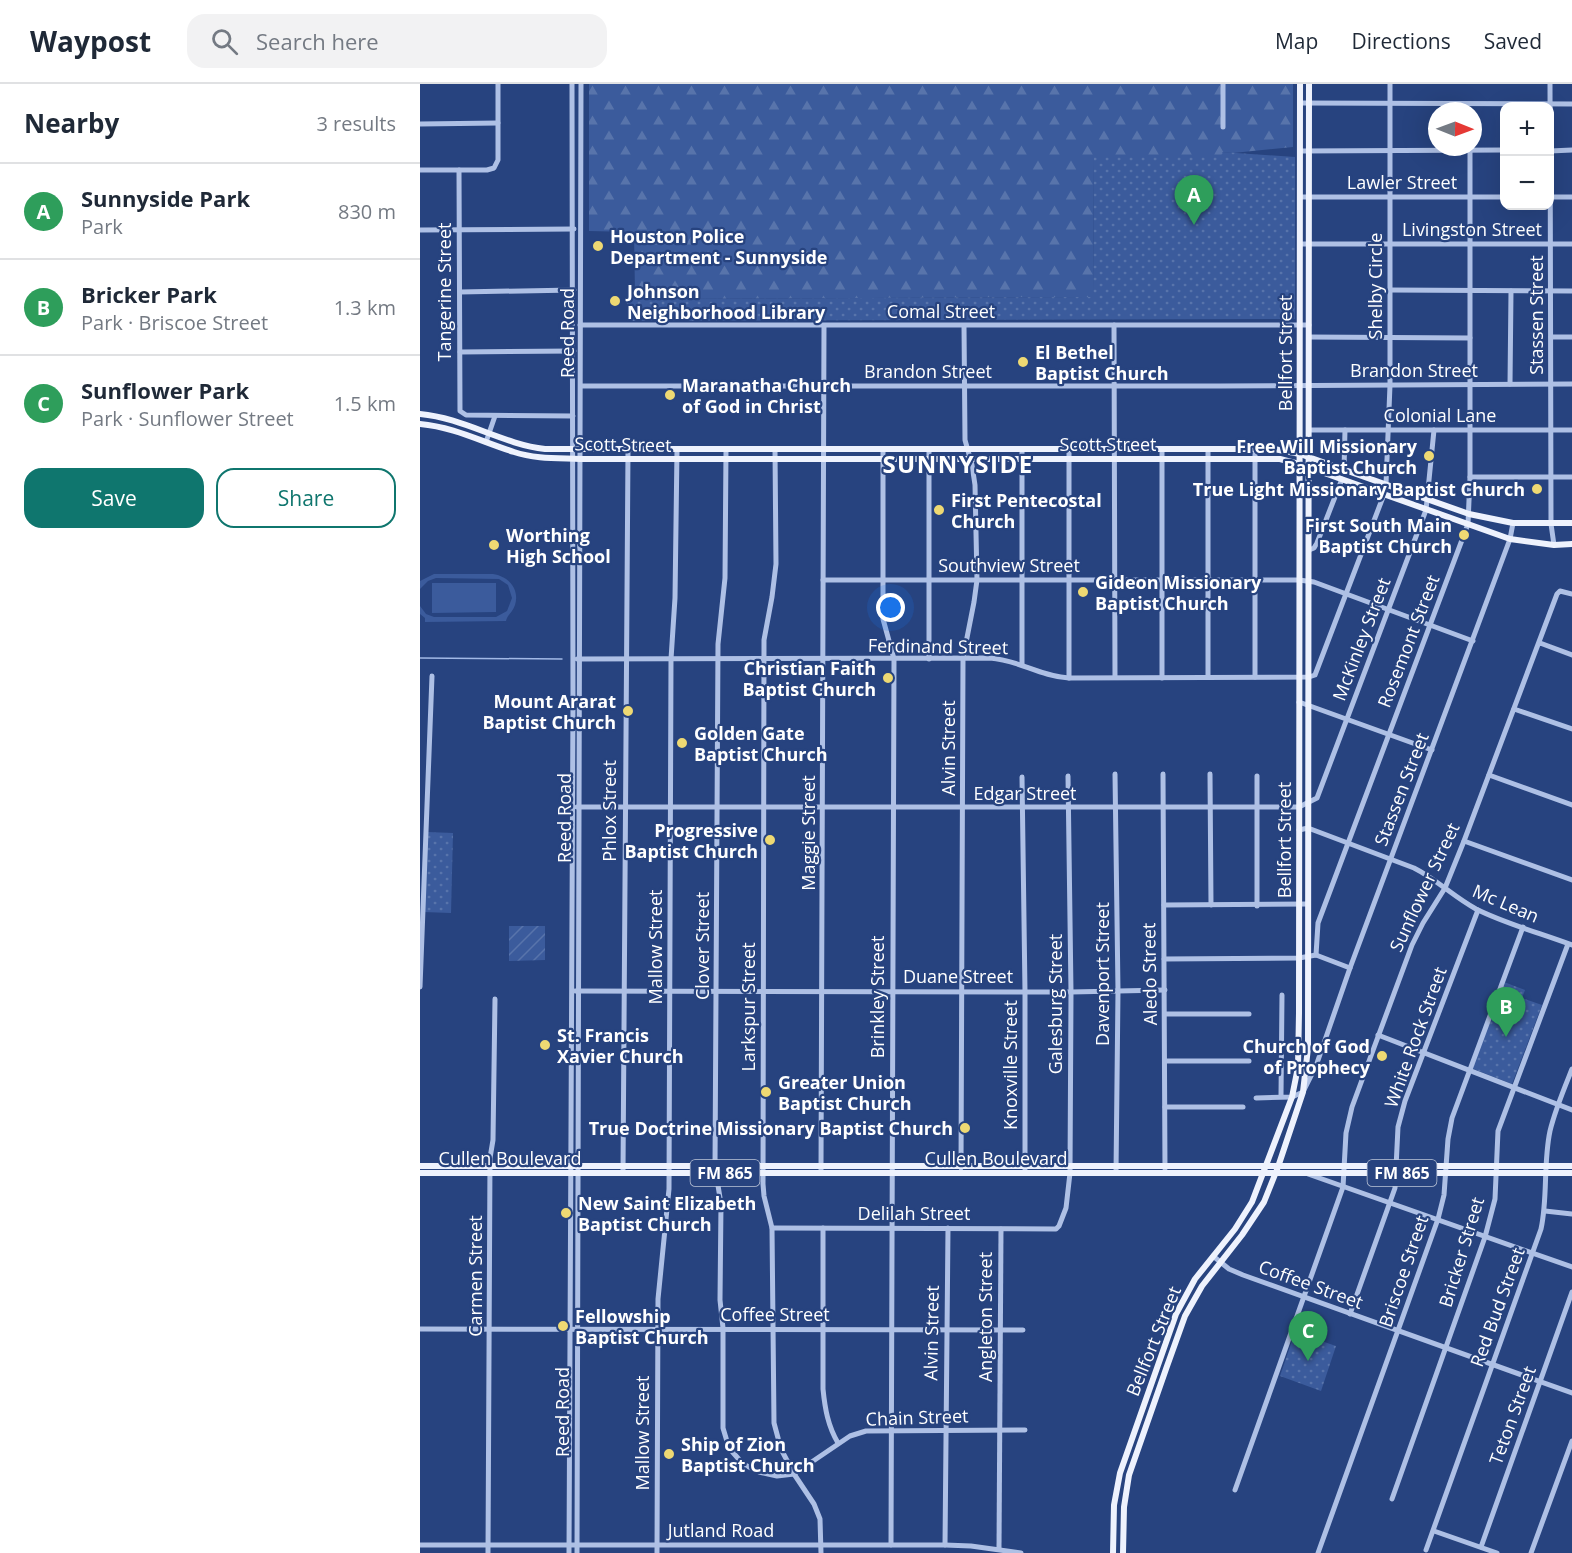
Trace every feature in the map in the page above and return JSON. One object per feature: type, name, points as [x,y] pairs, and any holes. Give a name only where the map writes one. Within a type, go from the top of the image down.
[{"type":"main road","name":"Bellfort Street","points":[[1114,1553],[1113,1524],[1116,1488],[1176,1314],[1195,1279],[1235,1229],[1252,1202],[1292,1097],[1298,1068],[1300,84]]},
{"type":"main road","name":"Bellfort Street","points":[[1123,1553],[1123,1524],[1129,1475],[1185,1316],[1202,1286],[1242,1235],[1263,1202],[1278,1167],[1303,1092],[1308,1013],[1309,84]]},
{"type":"main road","name":"Scott Street","points":[[420,414],[458,421],[528,447],[577,450],[1255,449],[1300,454],[1469,514],[1513,523],[1572,523]]},
{"type":"main road","name":"Scott Street","points":[[420,424],[462,432],[530,456],[577,459],[1280,459],[1309,467],[1510,539],[1554,545],[1572,544]]},
{"type":"main road","points":[[1299,533],[1309,533]]},
{"type":"main road","points":[[1299,629],[1308,629]]},
{"type":"main road","points":[[1299,757],[1308,757]]},
{"type":"main road","points":[[1299,1014],[1308,1013]]},
{"type":"main road","name":"Cullen Boulevard","points":[[420,1166],[490,1170]]},
{"type":"main road","name":"Cullen Boulevard","points":[[420,1173],[574,1169],[1265,1170],[1278,1167],[1345,1170],[1546,1169],[1572,1166]]},
{"type":"main road","name":"Cullen Boulevard","points":[[1546,1169],[1572,1173]]},
{"type":"main road","name":"Cullen Boulevard","points":[[1265,1170],[1275,1174],[1306,1174],[1345,1170]]},
{"type":"main road","points":[[1235,1229],[1242,1235]]},
{"type":"main road","points":[[1176,1314],[1185,1316]]},
{"type":"main road","points":[[1157,1367],[1166,1369]]},
{"type":"main road","points":[[1138,1419],[1147,1422]]},
{"type":"main road","points":[[1120,1473],[1129,1475]]},
{"type":"main road","points":[[1113,1524],[1123,1524]]},
{"type":"street","points":[[420,170],[491,170],[496,165],[498,160],[498,84]]},
{"type":"street","points":[[1222,84],[1223,127]]},
{"type":"street","name":"Shelby Circle","points":[[1309,677],[1317,673],[1386,484],[1390,385],[1390,84]]},
{"type":"street","name":"Stassen Street","points":[[1551,84],[1551,102]]},
{"type":"street","points":[[572,85],[581,85]]},
{"type":"street","name":"Reed Road","points":[[572,85],[572,351],[573,416],[577,450]]},
{"type":"street","name":"Reed Road","points":[[577,1553],[574,1103],[579,990],[576,659],[577,450],[582,386],[581,85]]},
{"type":"street","points":[[1300,103],[1428,105]]},
{"type":"street","points":[[1554,104],[1572,104]]},
{"type":"street","points":[[1482,107],[1500,107]]},
{"type":"street","points":[[420,124],[498,123]]},
{"type":"street","points":[[572,134],[581,134]]},
{"type":"street","points":[[1482,149],[1500,150]]},
{"type":"street","points":[[1300,151],[1428,150]]},
{"type":"street","points":[[1554,151],[1572,150]]},
{"type":"street","name":"Rosemont Street","points":[[1316,955],[1318,923],[1468,524],[1470,156]]},
{"type":"street","name":"Tangerine Street","points":[[459,170],[460,408],[462,414],[495,416]]},
{"type":"street","points":[[572,182],[582,182]]},
{"type":"street","name":"Lawler Street","points":[[1300,197],[1500,197]]},
{"type":"street","points":[[1554,197],[1572,197]]},
{"type":"street","name":"Stassen Street","points":[[1550,210],[1551,524],[1554,545]]},
{"type":"street","points":[[420,230],[582,229]]},
{"type":"street","name":"Livingston Street","points":[[1300,244],[1572,244]]},
{"type":"street","points":[[460,292],[581,290]]},
{"type":"street","points":[[1390,290],[1572,291]]},
{"type":"street","points":[[1510,384],[1511,291]]},
{"type":"street","name":"Comal Street","points":[[572,325],[1309,325]]},
{"type":"street","points":[[1114,325],[1115,678]]},
{"type":"street","name":"Maggie Street","points":[[821,1170],[824,326]]},
{"type":"street","name":"Alvin Street","points":[[961,1170],[963,658],[976,580],[976,497],[965,440],[964,326]]},
{"type":"street","points":[[1551,337],[1572,337]]},
{"type":"street","points":[[1309,338],[1470,338]]},
{"type":"street","points":[[460,352],[581,351]]},
{"type":"street","name":"Brandon Street","points":[[573,386],[1572,384]]},
{"type":"street","points":[[486,442],[495,416],[573,416]]},
{"type":"street","name":"Colonial Lane","points":[[1309,430],[1572,430]]},
{"type":"street","points":[[1344,470],[1345,430]]},
{"type":"street","name":"McKinley Street","points":[[1309,802],[1317,798],[1322,787],[1426,510],[1434,430]]},
{"type":"street","points":[[929,449],[929,659]]},
{"type":"street","points":[[1022,449],[1022,664]]},
{"type":"street","points":[[1069,449],[1069,678]]},
{"type":"street","points":[[1162,449],[1162,678]]},
{"type":"street","points":[[1208,449],[1208,677]]},
{"type":"street","points":[[1255,449],[1255,677]]},
{"type":"street","name":"Phlox Street","points":[[623,1170],[628,450]]},
{"type":"street","name":"Mallow Street","points":[[657,1553],[657,1329],[669,1170],[671,659],[675,598],[676,450]]},
{"type":"street","name":"Clover Street","points":[[726,450],[725,578],[718,659],[717,808],[716,1170],[721,1204],[720,1300],[723,1328],[723,1428],[729,1448],[743,1464],[759,1472],[777,1476],[794,1474]]},
{"type":"street","name":"Larkspur Street","points":[[775,450],[776,564],[764,640],[762,1170],[764,1196],[772,1228],[774,1423],[781,1449],[814,1504],[821,1527],[821,1553]]},
{"type":"street","name":"Brinkley Street","points":[[883,450],[883,619],[894,659],[891,1545]]},
{"type":"street","points":[[1470,477],[1572,477]]},
{"type":"street","points":[[1309,550],[1317,543],[1342,479]]},
{"type":"street","name":"Stassen Street","points":[[1303,1092],[1316,1066],[1350,968],[1473,641],[1510,539],[1513,523]]},
{"type":"street","name":"Southview Street","points":[[823,580],[1208,578],[1299,580],[1347,594],[1473,641]]},
{"type":"street","name":"Sunflower Street","points":[[1342,1187],[1346,1133],[1352,1107],[1412,945],[1445,888],[1557,594],[1560,591],[1572,594]]},
{"type":"street","points":[[1540,643],[1572,655]]},
{"type":"street","name":"Ferdinand Street","points":[[576,659],[963,658],[999,659],[1022,664],[1049,676],[1069,678],[1299,677]]},
{"type":"street","points":[[420,987],[432,676]]},
{"type":"street","points":[[1299,677],[1309,677]]},
{"type":"street","points":[[1299,702],[1432,750]]},
{"type":"street","points":[[1514,709],[1572,729]]},
{"type":"street","name":"Davenport Street","points":[[1115,774],[1118,991],[1116,1170]]},
{"type":"street","name":"Aledo Street","points":[[1164,774],[1165,1170]]},
{"type":"street","points":[[1210,774],[1211,905]]},
{"type":"street","points":[[1489,775],[1572,805]]},
{"type":"street","name":"Galesburg Street","points":[[1056,1229],[1066,1208],[1070,1170],[1071,992],[1068,776]]},
{"type":"street","points":[[1257,776],[1257,906]]},
{"type":"street","name":"Knoxville Street","points":[[1022,777],[1025,1170]]},
{"type":"street","points":[[1299,807],[1309,802]]},
{"type":"street","name":"Edgar Street","points":[[576,807],[1299,807]]},
{"type":"street","points":[[1299,830],[1308,828]]},
{"type":"street","name":"Mc Lean","points":[[1308,828],[1429,876],[1478,910],[1570,945]]},
{"type":"street","points":[[1464,841],[1572,880]]},
{"type":"street","name":"Reed Road","points":[[575,1047],[572,992],[572,896],[576,852]]},
{"type":"street","points":[[572,896],[579,896]]},
{"type":"street","points":[[1164,905],[1308,904]]},
{"type":"street","name":"White Rock Street","points":[[1350,1314],[1395,1188],[1398,1126],[1402,1110],[1478,910]]},
{"type":"street","name":"Briscoe Street","points":[[1318,1553],[1438,1220],[1444,1195],[1448,1138],[1452,1118],[1523,927]]},
{"type":"street","points":[[572,939],[579,939]]},
{"type":"street","name":"Bricker Street","points":[[1392,1499],[1485,1237],[1495,1199],[1498,1131],[1570,945]]},
{"type":"street","points":[[1164,959],[1299,958],[1316,955],[1350,968]]},
{"type":"street","name":"Duane Street","points":[[572,992],[579,990],[1071,992],[1165,990]]},
{"type":"street","points":[[1281,1096],[1282,995]]},
{"type":"street","name":"Carmen Street","points":[[488,1553],[490,1170],[493,1140],[495,999]]},
{"type":"street","points":[[1165,1014],[1249,1014]]},
{"type":"street","points":[[1378,1035],[1572,1110]]},
{"type":"street","points":[[1165,1061],[1249,1061]]},
{"type":"street","points":[[1298,1068],[1316,1066]]},
{"type":"street","name":"Red Bud Street","points":[[1426,1550],[1533,1254],[1545,1212],[1550,1131],[1572,1069]]},
{"type":"street","points":[[1256,1098],[1292,1097],[1303,1092]]},
{"type":"street","points":[[1165,1107],[1243,1107]]},
{"type":"street","points":[[1306,1174],[1572,1267]]},
{"type":"street","points":[[1235,1490],[1342,1187]]},
{"type":"street","points":[[1545,1212],[1572,1214]]},
{"type":"street","name":"Delilah Street","points":[[772,1228],[1056,1229]]},
{"type":"street","points":[[823,1228],[825,1411],[830,1430],[838,1443]]},
{"type":"street","name":"Alvin Street","points":[[945,1545],[948,1228]]},
{"type":"street","name":"Angleton Street","points":[[999,1549],[1001,1229]]},
{"type":"street","name":"Coffee Street","points":[[1213,1256],[1220,1263],[1243,1275],[1572,1393]]},
{"type":"street","name":"Teton Street","points":[[1481,1547],[1572,1293]]},
{"type":"street","name":"Reed Road","points":[[569,1553],[569,1411],[574,1328]]},
{"type":"street","name":"Coffee Street","points":[[420,1329],[1023,1330]]},
{"type":"street","points":[[569,1411],[577,1411]]},
{"type":"street","name":"Chain Street","points":[[794,1474],[823,1456],[838,1443],[866,1431],[1025,1430]]},
{"type":"street","points":[[1531,1553],[1572,1441]]},
{"type":"street","points":[[569,1481],[577,1481]]},
{"type":"street","points":[[1434,1531],[1497,1553]]},
{"type":"street","name":"Jutland Road","points":[[420,1545],[945,1545],[1021,1553]]},
{"type":"street","points":[[739,1545],[739,1553]]},
{"type":"green space","points":[[589,84],[1293,84],[1293,147],[1222,152],[1222,157],[1094,157],[1093,297],[651,299],[635,292],[634,232],[589,231]]},
{"type":"green space","points":[[1222,152],[1295,157],[1295,319],[627,321],[627,293],[635,292],[651,299],[1093,297],[1094,157],[1221,157]]},
{"type":"green space","points":[[434,574],[493,574],[503,577],[508,580],[516,594],[514,607],[506,621],[425,622],[425,618],[420,614],[420,606],[426,614],[434,617],[496,617],[507,611],[512,598],[508,585],[499,579],[436,578],[428,581],[420,589],[420,581]]},
{"type":"green space","points":[[432,583],[496,583],[496,612],[432,613]]},
{"type":"green space","points":[[427,832],[453,833],[451,913],[424,912]]},
{"type":"green space","points":[[509,926],[545,926],[545,960],[509,961]]},
{"type":"green space","points":[[1504,982],[1525,990],[1522,998],[1542,1005],[1512,1084],[1471,1068]]},
{"type":"green space","points":[[1295,1332],[1336,1346],[1321,1391],[1280,1376]]},
{"type":"waterway","points":[[420,658],[562,659]]},
{"type":"place","name":"Sunnyside Park","points":[[1194,225]]},
{"type":"place","name":"Houston Police Department - Sunnyside","points":[[598,246]]},
{"type":"place","name":"Johnson Neighborhood Library","points":[[615,301]]},
{"type":"place","name":"El Bethel Baptist Church","points":[[1023,362]]},
{"type":"place","name":"Maranatha Church of God in Christ","points":[[670,395]]},
{"type":"place","name":"Free Will Missionary Baptist Church","points":[[1429,456]]},
{"type":"place","name":"True Light Missionary Baptist Church","points":[[1537,489]]},
{"type":"place","name":"First Pentecostal Church","points":[[939,510]]},
{"type":"place","name":"First South Main Baptist Church","points":[[1464,535]]},
{"type":"place","name":"Worthing High School","points":[[494,545]]},
{"type":"place","name":"Gideon Missionary Baptist Church","points":[[1083,592]]},
{"type":"place","name":"Christian Faith Baptist Church","points":[[888,678]]},
{"type":"place","name":"Mount Ararat Baptist Church","points":[[628,711]]},
{"type":"place","name":"Golden Gate Baptist Church","points":[[682,743]]},
{"type":"place","name":"Progressive Baptist Church","points":[[770,840]]},
{"type":"place","name":"Bricker Park","points":[[1506,1037]]},
{"type":"place","name":"St. Francis Xavier Church","points":[[545,1045]]},
{"type":"place","name":"Church of God of Prophecy","points":[[1382,1056]]},
{"type":"place","name":"Greater Union Baptist Church","points":[[766,1092]]},
{"type":"place","name":"True Doctrine Missionary Baptist Church","points":[[965,1128]]},
{"type":"place","name":"New Saint Elizabeth Baptist Church","points":[[566,1213]]},
{"type":"place","name":"Fellowship Baptist Church","points":[[563,1326]]},
{"type":"place","name":"Sunflower Park","points":[[1308,1361]]},
{"type":"place","name":"Ship of Zion Baptist Church","points":[[669,1454]]},
{"type":"district","name":"SUNNYSIDE","points":[[958,463]]}]
